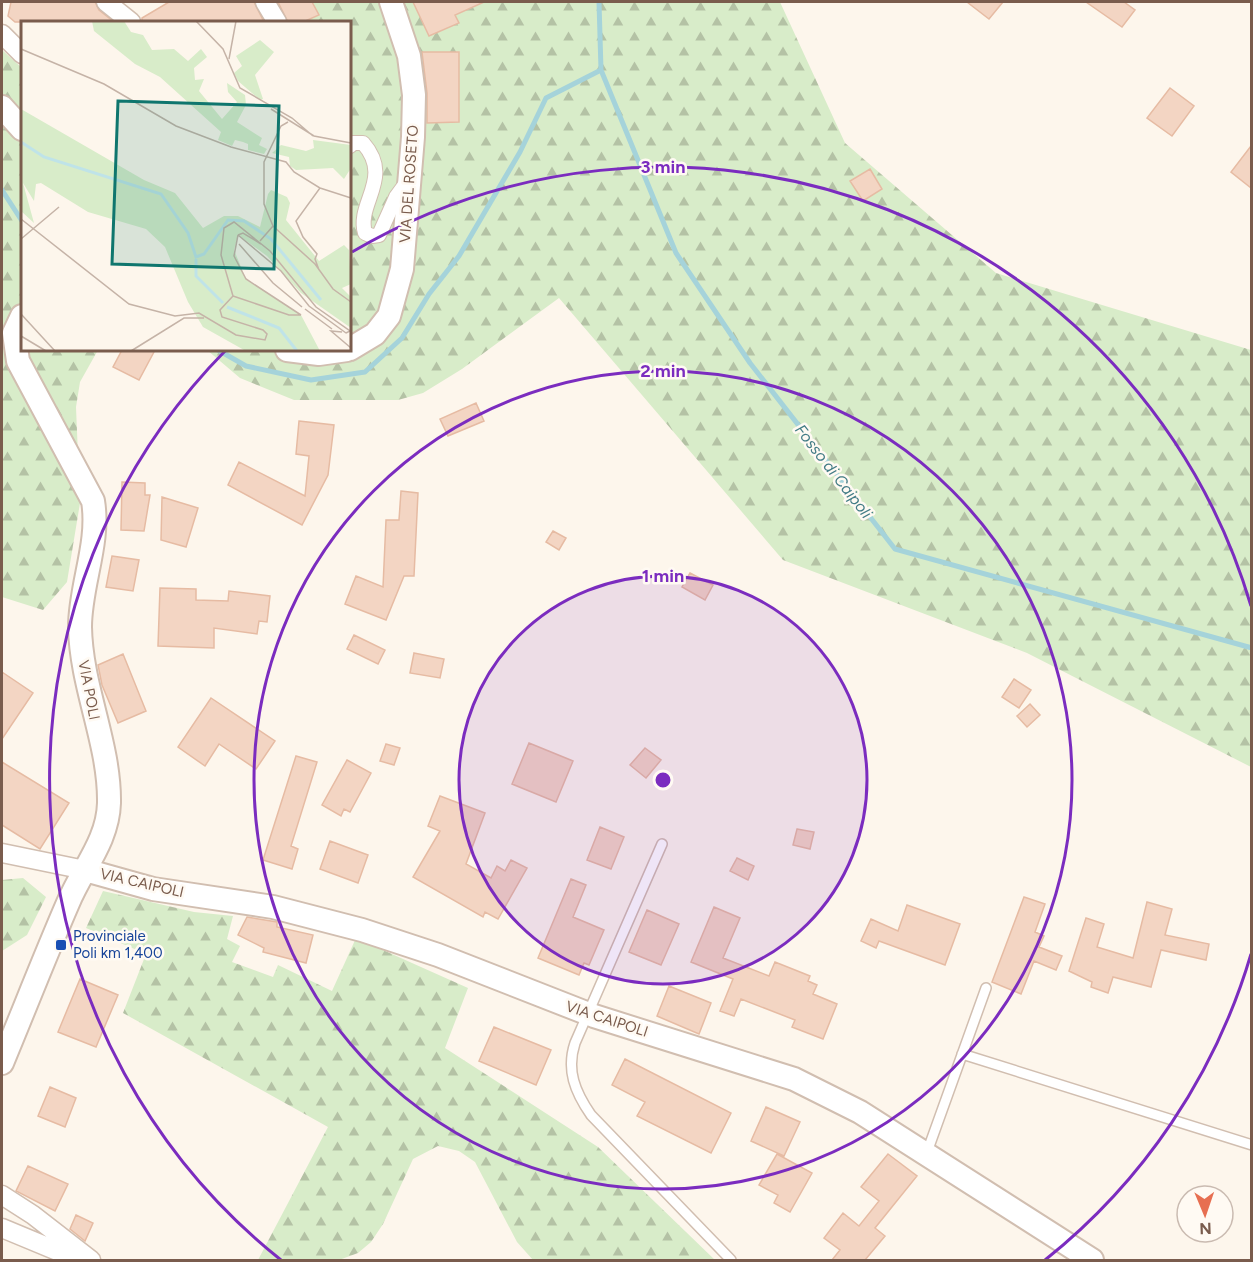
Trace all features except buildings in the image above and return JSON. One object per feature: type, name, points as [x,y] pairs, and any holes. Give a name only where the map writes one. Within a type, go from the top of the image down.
[{"type":"street","points":[[106,2],[130,21]]},
{"type":"street","points":[[265,2],[276,21]]},
{"type":"street","name":"VIA DEL ROSETO","points":[[351,347],[375,334],[389,316],[402,269],[413,137],[413,83],[405,44],[391,2]]},
{"type":"street","points":[[2,34],[21,53]]},
{"type":"street","points":[[2,107],[21,128]]},
{"type":"street","points":[[351,145],[363,143],[372,153],[375,168],[373,191],[362,225],[365,233],[372,236],[379,235],[396,197],[410,178]]},
{"type":"street","name":"VIA POLI","points":[[2,1063],[69,900],[104,835],[109,802],[108,783],[85,681],[81,649],[81,607],[92,548],[94,508],[88,488],[21,367],[15,350],[13,323]]},
{"type":"street","name":"VIA DEL ROSETO","points":[[295,351],[319,354],[336,351]]},
{"type":"street","points":[[2,853],[85,870]]},
{"type":"street","name":"VIA CAIPOLI","points":[[85,870],[153,888],[256,904],[362,930],[438,955],[588,1014],[803,1082],[860,1112],[1092,1260]]},
{"type":"street","points":[[2,1195],[38,1219],[91,1260]]},
{"type":"street","points":[[2,1227],[79,1260]]},
{"type":"lane","points":[[662,844],[575,1043],[571,1061],[578,1095],[597,1122],[731,1260]]},
{"type":"lane","points":[[926,1155],[986,988]]},
{"type":"lane","points":[[962,1054],[1251,1145]]},
{"type":"green space","points":[[265,2],[780,2],[845,143],[996,273],[1251,350],[1251,767],[1027,653],[783,560],[559,298],[462,369],[423,393],[398,400],[294,400],[240,378],[208,351],[351,351],[351,21],[276,21]]},
{"type":"green space","points":[[2,50],[21,67],[21,351],[97,351],[80,382],[76,407],[80,503],[67,582],[43,610],[2,597]]},
{"type":"green space","points":[[23,878],[46,897],[27,935],[2,951],[2,880]]},
{"type":"green space","points":[[103,891],[194,912],[233,916],[227,939],[240,946],[232,962],[273,977],[278,965],[332,991],[356,938],[468,988],[445,1048],[598,1147],[715,1260],[533,1260],[517,1242],[475,1162],[459,1151],[438,1146],[413,1159],[383,1224],[371,1242],[358,1253],[339,1260],[258,1260],[328,1127],[123,1013],[146,954],[86,928]]},
{"type":"waterway","name":"Fosso di Caipoli","points":[[599,2],[601,70]]},
{"type":"waterway","name":"Fosso di Caipoli","points":[[220,351],[246,366],[311,380],[365,372],[402,338],[429,294],[459,256],[520,152],[546,98],[601,70],[676,253],[750,363],[895,549],[1252,648]]},
{"type":"waterway","name":"Fosso di Caipoli","points":[[2,190],[21,219]]},
{"type":"place","name":"Provinciale Poli km 1,400","points":[[61,945]]}]
